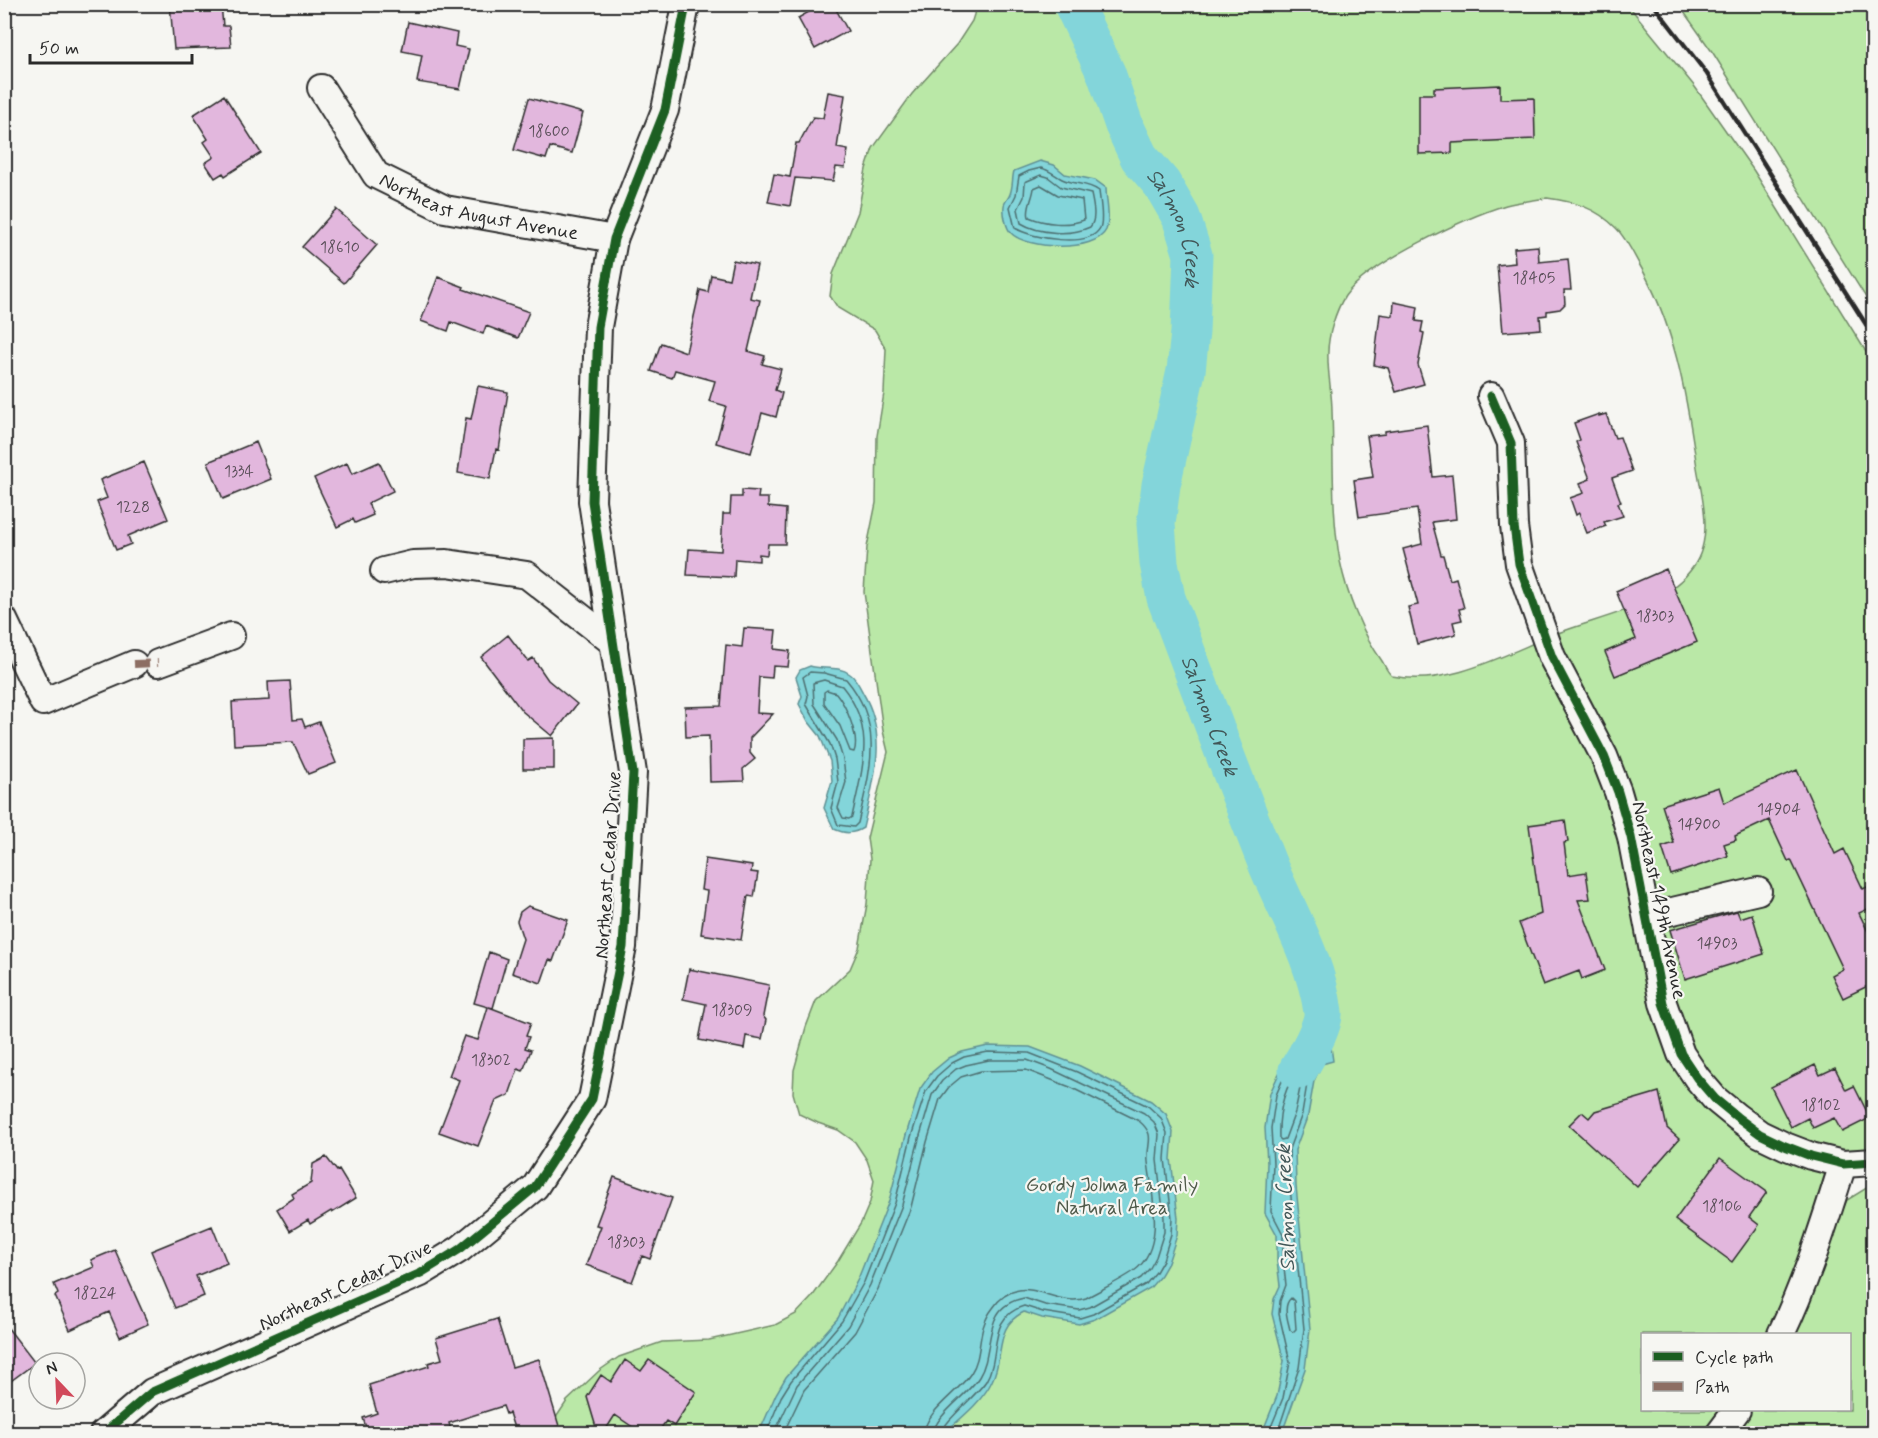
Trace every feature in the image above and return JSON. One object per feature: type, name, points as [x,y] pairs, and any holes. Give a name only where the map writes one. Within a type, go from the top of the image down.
[{"type":"street","name":"Northeast Cedar Drive","points":[[103,1434],[152,1392],[421,1274],[459,1249],[535,1187],[592,1099],[623,947],[633,772],[592,501],[598,327],[615,239],[665,110],[685,10],[684,4]]},
{"type":"street","name":"Northeast August Avenue","points":[[321,88],[376,175],[445,209],[615,239]]},
{"type":"street","name":"Northeast 149th Avenue","points":[[1491,396],[1511,443],[1514,526],[1519,564],[1552,657],[1604,756],[1618,792],[1631,837],[1656,973],[1670,1027],[1681,1054],[1697,1078],[1722,1105],[1760,1134],[1811,1156],[1843,1164],[1874,1162]]},
{"type":"street","points":[[384,571],[413,564],[447,563],[527,575],[614,643]]},
{"type":"street","points":[[7,633],[43,702],[231,636]]},
{"type":"street","points":[[1647,917],[1758,891]]},
{"type":"street","points":[[1782,1333],[1799,1292],[1843,1164]]},
{"type":"street","points":[[1719,1434],[1736,1411]]},
{"type":"green space","name":"Gordy Jolma Family Natural Area","points":[[977,5],[1628,5],[1695,87],[1754,171],[1873,363],[1873,1148],[1860,1151],[1839,1149],[1809,1228],[1803,1252],[1820,1258],[1847,1200],[1873,1184],[1873,1433],[545,1434],[567,1401],[600,1370],[619,1357],[662,1342],[709,1340],[775,1325],[796,1314],[812,1297],[838,1261],[861,1223],[870,1202],[874,1180],[867,1160],[855,1142],[838,1130],[799,1114],[793,1093],[794,1070],[816,1001],[850,969],[859,948],[867,904],[870,859],[867,838],[888,752],[883,731],[864,592],[867,547],[876,503],[877,436],[884,393],[886,349],[875,330],[838,308],[830,296],[833,274],[858,212],[866,169],[873,148],[912,94],[957,44],[972,21]],"holes":[[[1547,198],[1567,201],[1592,210],[1616,228],[1633,253],[1661,309],[1683,384],[1703,501],[1705,529],[1700,555],[1693,567],[1665,593],[1626,610],[1565,630],[1492,661],[1452,674],[1412,678],[1392,676],[1362,626],[1351,600],[1340,561],[1334,505],[1332,404],[1328,359],[1328,345],[1333,323],[1345,296],[1357,283],[1396,256],[1444,230],[1506,205]]]},
{"type":"green space","points":[[1679,5],[1873,5],[1873,309],[1713,53]]},
{"type":"water","points":[[1040,161],[1054,165],[1065,174],[1095,180],[1106,188],[1107,225],[1106,230],[1099,237],[1075,245],[1045,245],[1031,243],[1009,231],[1004,209],[1011,191],[1014,171]]},
{"type":"water","points":[[810,666],[845,671],[850,674],[858,683],[871,709],[877,743],[874,777],[863,828],[856,831],[845,832],[834,829],[824,808],[832,781],[830,761],[820,736],[808,721],[799,704],[802,696],[796,677],[800,670]]},
{"type":"water","points":[[1327,1018],[1333,1061],[1322,1064],[1314,1081],[1308,1115],[1295,1150],[1296,1186],[1310,1329],[1305,1369],[1282,1433],[1262,1433],[1277,1396],[1284,1361],[1272,1314],[1274,1299],[1280,1286],[1277,1235],[1265,1213],[1267,1163],[1265,1128],[1270,1093],[1281,1069],[1299,1043]]},
{"type":"water","points":[[988,1046],[1030,1047],[1080,1066],[1151,1101],[1166,1114],[1173,1132],[1171,1159],[1178,1218],[1177,1235],[1168,1263],[1161,1275],[1150,1288],[1095,1319],[1079,1324],[1042,1318],[1024,1312],[1015,1318],[1004,1333],[996,1371],[988,1388],[971,1409],[944,1433],[759,1433],[786,1377],[838,1318],[858,1279],[889,1201],[920,1089],[932,1072],[949,1058],[962,1052]]},
{"type":"building","points":[[170,4],[221,4],[223,26],[229,26],[231,47],[174,49]]},
{"type":"building","points":[[823,4],[833,4],[848,31],[815,49],[798,18]]},
{"type":"building","points":[[408,22],[457,33],[455,46],[469,49],[460,89],[417,82],[422,55],[402,51]]},
{"type":"building","points":[[1500,85],[1500,99],[1534,98],[1535,139],[1452,143],[1452,153],[1419,154],[1419,94],[1434,94],[1434,88]]},
{"type":"building","points":[[828,92],[845,95],[837,148],[848,150],[845,168],[836,167],[833,181],[795,178],[790,206],[768,202],[774,174],[790,177],[796,143],[799,143],[813,117],[823,118]]},
{"type":"building","points":[[224,95],[261,153],[225,176],[223,173],[215,178],[205,163],[214,157],[204,142],[208,139],[193,115]]},
{"type":"building","points":[[529,98],[583,113],[572,153],[550,147],[546,159],[514,150]]},
{"type":"building","points":[[336,209],[377,245],[344,283],[302,247]]},
{"type":"building","points":[[1538,246],[1539,262],[1568,259],[1571,290],[1564,290],[1565,304],[1560,309],[1547,311],[1547,315],[1540,316],[1541,329],[1503,332],[1497,265],[1515,263],[1514,248]]},
{"type":"building","points":[[733,260],[757,265],[750,298],[760,300],[748,351],[765,356],[762,364],[781,369],[775,390],[782,393],[776,417],[762,413],[751,453],[716,443],[726,406],[709,401],[715,381],[675,370],[672,378],[651,371],[661,343],[686,352],[700,290],[708,292],[711,275],[729,279]]},
{"type":"building","points":[[438,277],[464,287],[463,289],[529,312],[518,338],[486,326],[483,334],[451,322],[448,331],[421,321]]},
{"type":"building","points":[[1394,302],[1418,307],[1416,321],[1423,322],[1421,332],[1424,333],[1418,365],[1424,384],[1396,392],[1388,368],[1374,365],[1380,314],[1393,316]]},
{"type":"building","points":[[478,386],[508,392],[499,450],[496,449],[490,479],[458,473],[466,418],[471,419]]},
{"type":"building","points":[[1599,414],[1599,416],[1606,414],[1615,438],[1620,437],[1632,471],[1612,478],[1621,502],[1618,503],[1623,516],[1604,522],[1606,526],[1587,533],[1579,513],[1576,515],[1570,498],[1584,493],[1580,483],[1590,479],[1576,442],[1580,440],[1574,423]]},
{"type":"building","points":[[1427,425],[1433,477],[1452,475],[1456,519],[1432,522],[1450,580],[1456,578],[1464,608],[1459,609],[1462,620],[1453,622],[1456,634],[1417,644],[1408,607],[1418,605],[1403,549],[1422,544],[1417,509],[1359,517],[1354,480],[1373,477],[1367,436]]},
{"type":"building","points":[[256,442],[271,479],[223,499],[208,462]]},
{"type":"building","points":[[144,462],[168,519],[128,536],[131,544],[116,550],[97,502],[107,498],[100,480]]},
{"type":"building","points":[[379,462],[393,491],[368,503],[373,515],[355,523],[353,519],[337,527],[314,478],[347,463],[352,474]]},
{"type":"building","points":[[742,490],[759,491],[758,498],[768,498],[768,507],[786,509],[785,544],[768,544],[767,555],[759,554],[759,561],[735,559],[734,577],[687,575],[689,549],[721,551],[723,514],[730,514],[731,497],[742,497]]},
{"type":"building","points":[[1666,569],[1697,642],[1615,676],[1605,652],[1636,639],[1616,591]]},
{"type":"building","points":[[744,628],[776,630],[774,649],[790,651],[788,667],[773,666],[772,678],[759,677],[757,713],[773,714],[750,738],[750,753],[755,759],[743,769],[744,781],[710,782],[709,736],[686,737],[685,707],[721,706],[726,645],[742,647]]},
{"type":"building","points":[[508,635],[528,661],[533,658],[548,680],[577,704],[552,736],[522,711],[481,657]]},
{"type":"building","points":[[290,681],[293,720],[302,719],[305,727],[319,722],[336,763],[308,774],[293,742],[234,745],[232,702],[269,700],[268,682]]},
{"type":"building","points":[[554,738],[554,769],[523,769],[523,739]]},
{"type":"building","points":[[1797,770],[1835,854],[1844,849],[1863,889],[1874,884],[1874,906],[1859,913],[1874,944],[1874,983],[1843,998],[1832,975],[1843,969],[1791,860],[1788,861],[1769,820],[1735,836],[1736,840],[1724,844],[1728,856],[1671,875],[1662,847],[1674,843],[1662,805],[1719,787],[1724,803]]},
{"type":"building","points":[[1565,820],[1568,842],[1564,843],[1568,875],[1586,872],[1590,899],[1578,900],[1605,970],[1582,979],[1579,971],[1543,985],[1519,923],[1541,914],[1529,825]]},
{"type":"building","points":[[705,859],[752,866],[751,872],[758,873],[754,897],[748,896],[741,940],[701,934],[707,891],[701,890]]},
{"type":"building","points":[[528,906],[568,920],[553,961],[549,960],[541,983],[512,973],[523,939],[517,921],[520,912]]},
{"type":"building","points":[[1737,911],[1740,918],[1752,914],[1764,954],[1685,979],[1670,930]]},
{"type":"building","points":[[489,952],[507,959],[493,1008],[489,1007],[531,1023],[526,1036],[529,1037],[525,1048],[531,1050],[523,1071],[518,1069],[509,1095],[496,1101],[478,1146],[439,1132],[459,1080],[449,1076],[464,1036],[478,1040],[488,1007],[474,1003]]},
{"type":"building","points":[[689,969],[769,985],[763,1016],[766,1020],[762,1039],[746,1036],[744,1049],[699,1040],[706,1004],[683,999]]},
{"type":"building","points":[[1815,1065],[1820,1075],[1835,1068],[1846,1090],[1854,1086],[1870,1118],[1842,1132],[1834,1118],[1813,1128],[1808,1118],[1791,1127],[1771,1087]]},
{"type":"building","points":[[1659,1092],[1667,1128],[1679,1139],[1637,1187],[1569,1125],[1582,1112],[1589,1118],[1595,1111]]},
{"type":"building","points":[[326,1157],[337,1171],[339,1170],[356,1198],[310,1224],[308,1220],[290,1231],[277,1209],[294,1198],[292,1194],[311,1183],[313,1164]]},
{"type":"building","points":[[1720,1158],[1767,1192],[1749,1217],[1759,1225],[1732,1262],[1675,1220]]},
{"type":"building","points":[[614,1177],[672,1198],[650,1259],[642,1256],[632,1282],[586,1265],[601,1226],[596,1225]]},
{"type":"building","points":[[212,1226],[227,1263],[196,1276],[204,1296],[175,1308],[151,1251]]},
{"type":"building","points":[[115,1250],[148,1324],[120,1337],[109,1312],[70,1330],[55,1296],[58,1294],[54,1284],[94,1267],[91,1260]]},
{"type":"building","points":[[497,1319],[512,1367],[539,1359],[559,1426],[548,1430],[549,1434],[516,1434],[509,1413],[506,1414],[503,1406],[449,1423],[452,1434],[368,1434],[363,1418],[377,1413],[369,1385],[429,1366],[428,1363],[442,1359],[436,1338]]},
{"type":"building","points":[[4,1323],[27,1353],[27,1369],[4,1386]]},
{"type":"building","points":[[625,1360],[641,1371],[649,1360],[696,1392],[674,1426],[666,1421],[657,1434],[643,1434],[615,1415],[603,1434],[598,1434],[587,1397],[601,1375],[611,1382]]},
{"type":"waterway","name":"Salmon Creek","points":[[1073,4],[1106,73],[1124,125],[1139,157],[1162,184],[1181,217],[1193,255],[1186,371],[1161,485],[1156,524],[1159,563],[1166,598],[1228,764],[1314,973],[1323,1017],[1314,1041],[1298,1070]]},
{"type":"railway","points":[[1653,4],[1707,74],[1874,337]]},
{"type":"marked path","points":[[134,664],[158,663]]},
{"type":"cycle path","points":[[103,1434],[152,1392],[421,1273],[460,1249],[535,1187],[592,1099],[623,947],[633,773],[592,501],[598,327],[614,239],[665,110],[685,10],[683,4]]},
{"type":"cycle path","points":[[1491,396],[1511,443],[1514,526],[1519,564],[1552,657],[1604,756],[1618,792],[1631,837],[1663,1003],[1681,1054],[1715,1099],[1760,1134],[1811,1156],[1843,1164],[1874,1162]]}]
